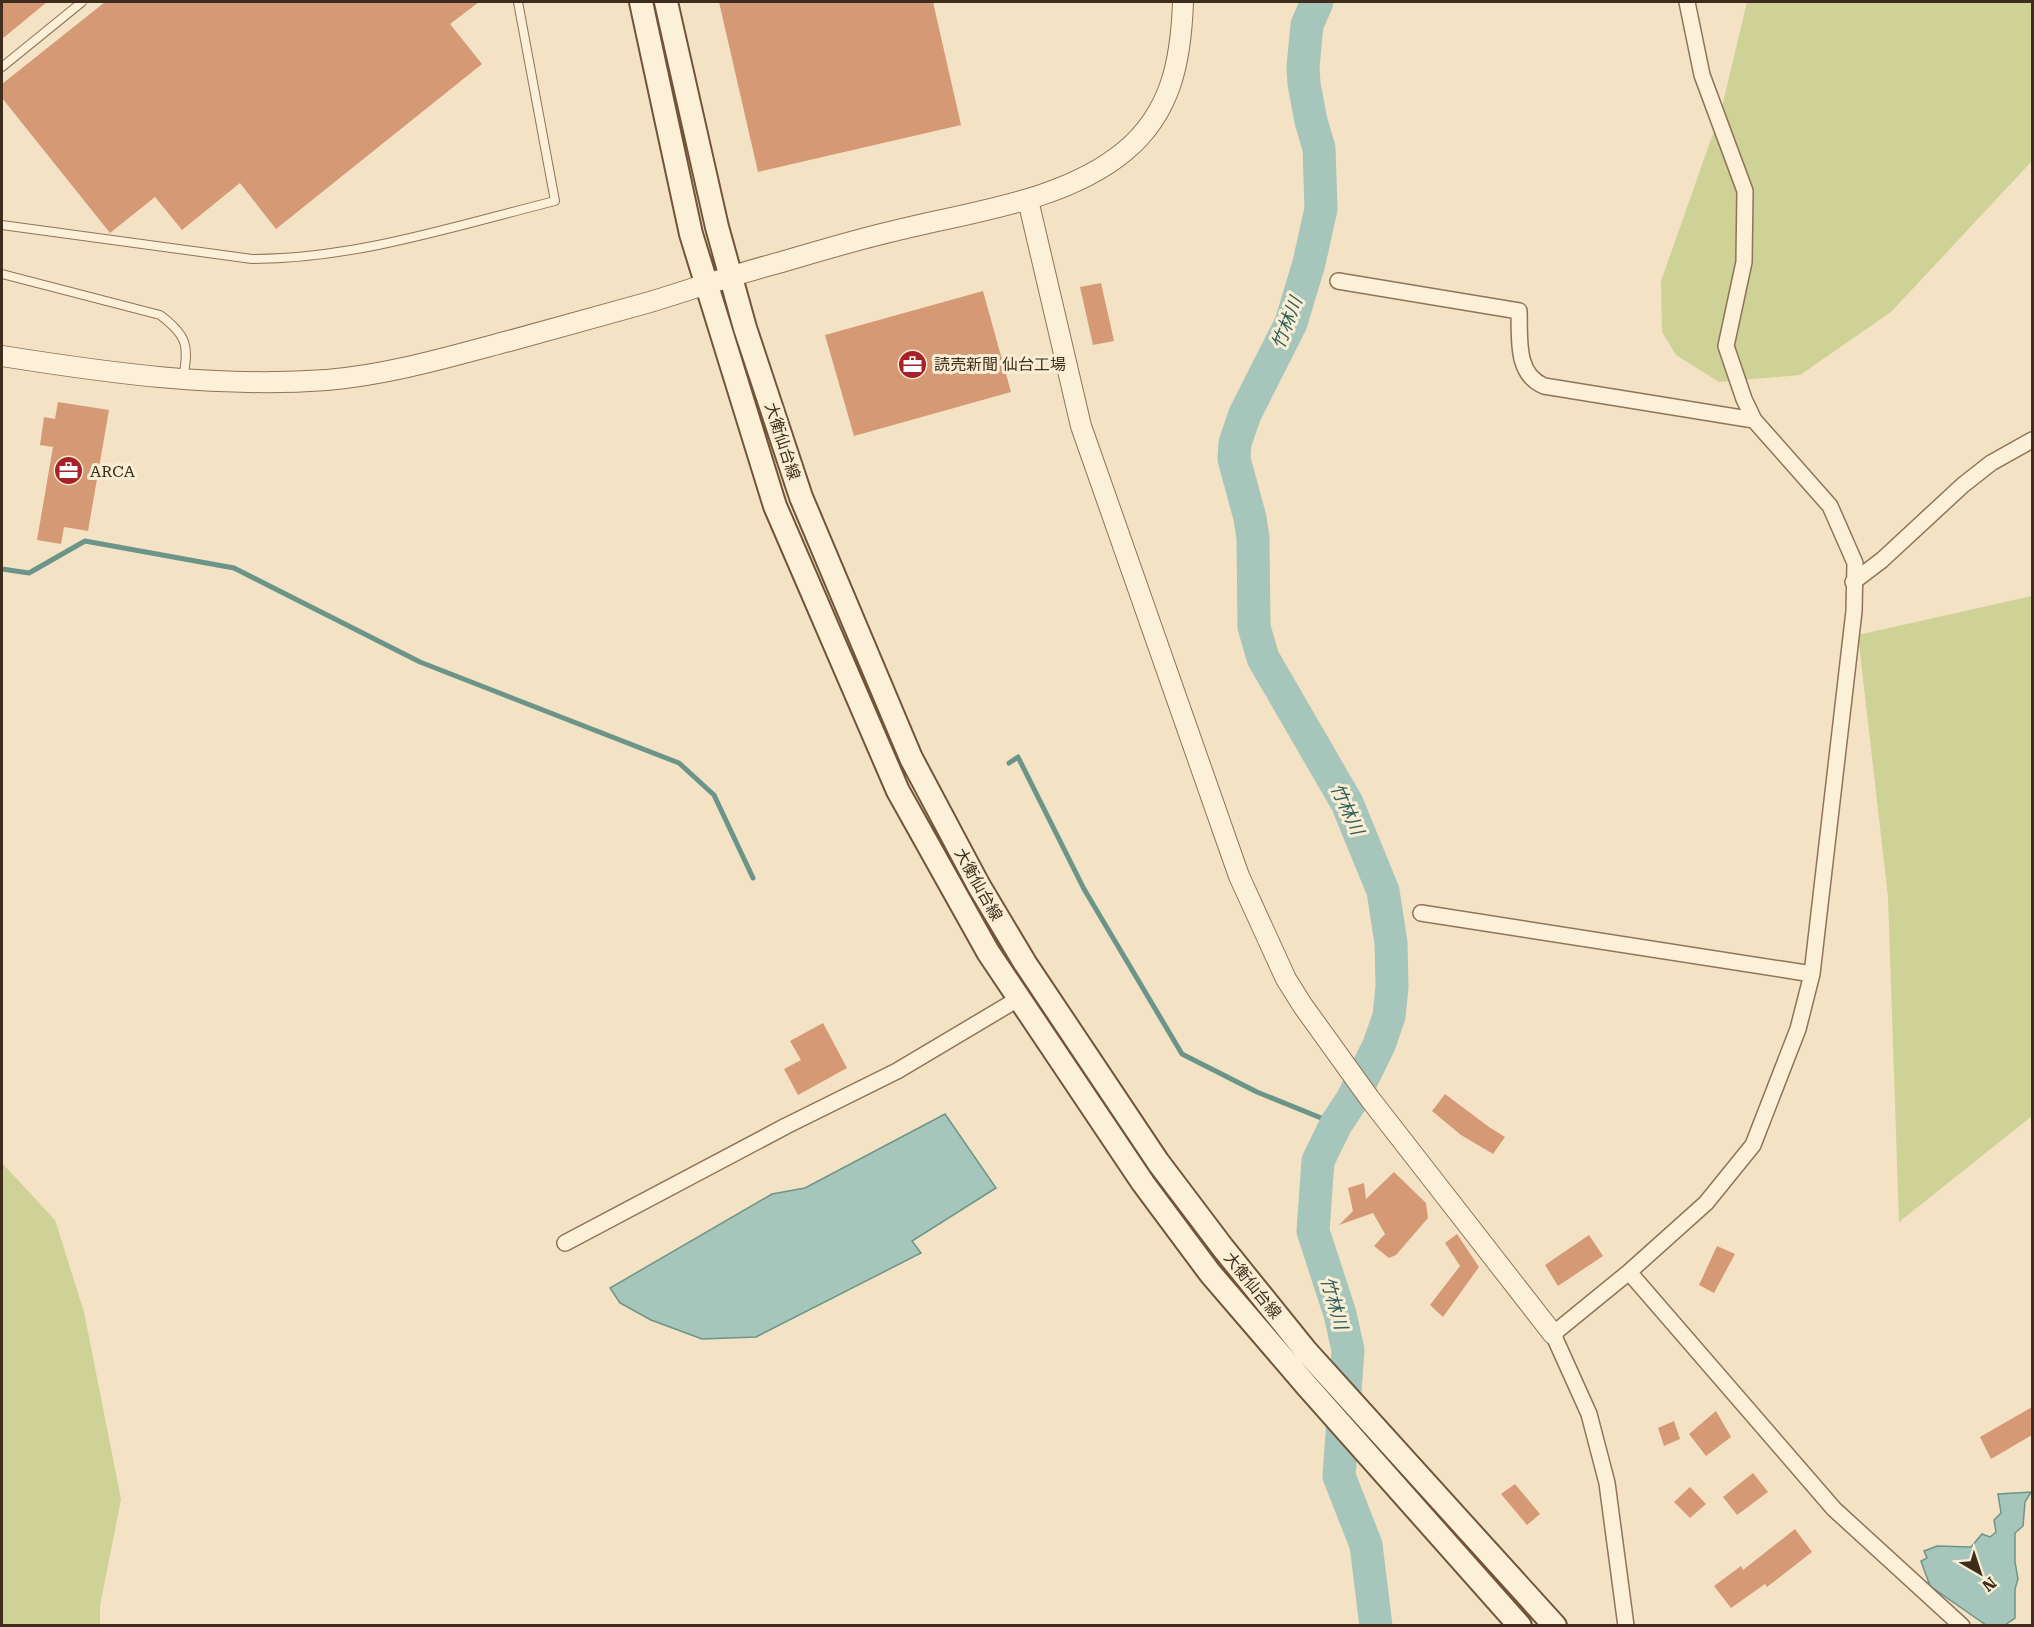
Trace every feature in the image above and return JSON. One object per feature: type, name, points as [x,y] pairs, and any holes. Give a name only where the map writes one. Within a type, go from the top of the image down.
[{"type":"main road","name":"大衡仙台線","points":[[640,2],[692,234],[775,506],[898,791],[988,952],[1018,999],[1143,1183],[1210,1273],[1306,1386],[1520,1626]]},
{"type":"main road","name":"大衡仙台線","points":[[666,2],[730,276],[801,497],[911,758],[963,857],[1025,963],[1158,1162],[1223,1248],[1306,1350],[1555,1626]]},
{"type":"street","points":[[2,356],[82,369],[183,380],[257,382],[326,380],[370,375],[476,350],[892,231],[1028,200],[1083,177],[1109,163],[1127,150],[1149,128],[1174,77],[1182,30],[1183,2]]},
{"type":"street","points":[[1553,1334],[1629,1272],[1706,1203],[1754,1145],[1798,1029],[1812,974],[1854,611],[1855,563],[1830,506],[1754,420],[1744,399],[1726,346],[1744,262],[1745,191],[1702,75],[1687,2]]},
{"type":"street","points":[[1028,200],[1081,426],[1239,876],[1286,980],[1370,1099],[1553,1334],[1589,1414],[1607,1483],[1626,1626]]},
{"type":"street","points":[[1338,281],[1519,311],[1520,350],[1526,373],[1544,386],[1754,420]]},
{"type":"street","points":[[1853,582],[1882,560],[1963,485],[1991,463],[2032,440]]},
{"type":"street","points":[[1421,913],[1812,974]]},
{"type":"street","points":[[565,1243],[786,1126],[897,1071],[1018,999]]},
{"type":"street","points":[[1629,1272],[1834,1509],[1962,1626]]},
{"type":"lane","points":[[2,67],[82,2]]},
{"type":"lane","points":[[2,225],[241,258],[280,259],[389,244],[555,201],[518,2]]},
{"type":"lane","points":[[2,274],[160,315],[177,328],[186,344],[187,360],[183,380]]},
{"type":"green space","points":[[1747,2],[2032,2],[2032,161],[1891,312],[1800,375],[1719,382],[1676,355],[1662,332],[1661,281],[1721,111]]},
{"type":"green space","points":[[2032,596],[2032,1116],[1899,1222],[1888,897],[1858,635]]},
{"type":"green space","points":[[2,1163],[55,1220],[84,1312],[121,1499],[100,1606],[100,1625],[2,1625]]},
{"type":"water","points":[[945,1114],[996,1188],[912,1241],[921,1253],[756,1337],[702,1339],[651,1320],[620,1303],[610,1288],[772,1194],[805,1188]]},
{"type":"water","points":[[2031,1492],[2025,1502],[2023,1526],[2015,1533],[2015,1562],[2018,1579],[2015,1589],[2015,1618],[2005,1625],[1986,1625],[1930,1586],[1921,1561],[1927,1558],[1924,1551],[1937,1546],[1971,1547],[1982,1534],[1990,1537],[1996,1532],[1994,1520],[2001,1513],[1998,1494]]},
{"type":"building","points":[[2,2],[47,2],[2,39]]},
{"type":"building","points":[[105,2],[479,2],[450,24],[482,64],[276,229],[240,183],[182,230],[155,197],[110,233],[2,98],[2,84]]},
{"type":"building","points":[[719,2],[933,2],[961,125],[758,172]]},
{"type":"building","points":[[1101,283],[1114,341],[1093,345],[1080,287]]},
{"type":"building","points":[[983,291],[1011,392],[854,436],[825,335]]},
{"type":"building","points":[[58,402],[109,410],[88,531],[64,527],[61,544],[37,540],[53,447],[40,445],[44,417],[55,419]]},
{"type":"building","points":[[823,1023],[847,1068],[798,1095],[784,1069],[801,1060],[790,1041]]},
{"type":"building","points":[[1445,1094],[1505,1137],[1493,1154],[1461,1135],[1432,1111]]},
{"type":"building","points":[[1394,1172],[1426,1203],[1428,1218],[1396,1255],[1389,1258],[1374,1246],[1385,1234],[1373,1213],[1339,1225],[1353,1211],[1348,1188],[1364,1183],[1366,1199]]},
{"type":"building","points":[[1457,1234],[1479,1267],[1443,1317],[1430,1305],[1460,1266],[1445,1243]]},
{"type":"building","points":[[1589,1235],[1603,1256],[1558,1286],[1545,1265]]},
{"type":"building","points":[[1717,1246],[1735,1254],[1714,1293],[1699,1285]]},
{"type":"building","points":[[2032,1407],[2032,1435],[1991,1459],[1980,1437]]},
{"type":"building","points":[[1716,1411],[1731,1437],[1706,1456],[1689,1434]]},
{"type":"building","points":[[1674,1421],[1680,1439],[1664,1446],[1658,1428]]},
{"type":"building","points":[[1753,1473],[1768,1492],[1737,1515],[1723,1497]]},
{"type":"building","points":[[1515,1484],[1540,1514],[1527,1525],[1501,1494]]},
{"type":"building","points":[[1690,1487],[1706,1504],[1690,1518],[1674,1502]]},
{"type":"building","points":[[1795,1529],[1812,1552],[1767,1587],[1765,1584],[1731,1608],[1714,1586],[1741,1566],[1743,1570]]},
{"type":"waterway","name":"竹林川","points":[[1317,2],[1307,25],[1303,67],[1311,121],[1319,148],[1321,209],[1309,263],[1291,323],[1245,414],[1235,443],[1234,459],[1253,538],[1254,627],[1263,658],[1347,803],[1383,891],[1391,943],[1392,987],[1389,1016],[1379,1045],[1318,1161],[1313,1231],[1340,1314],[1348,1350],[1339,1476],[1366,1545],[1376,1626]]},
{"type":"waterway","points":[[2,569],[29,573],[85,541],[234,568],[420,662],[679,763],[714,795],[753,878]]},
{"type":"waterway","points":[[1009,763],[1018,757],[1084,889],[1182,1054],[1257,1092],[1336,1124]]},
{"type":"place","name":"読売新聞 仙台工場","points":[[913,364]]},
{"type":"place","name":"ARCA","points":[[69,471]]}]
